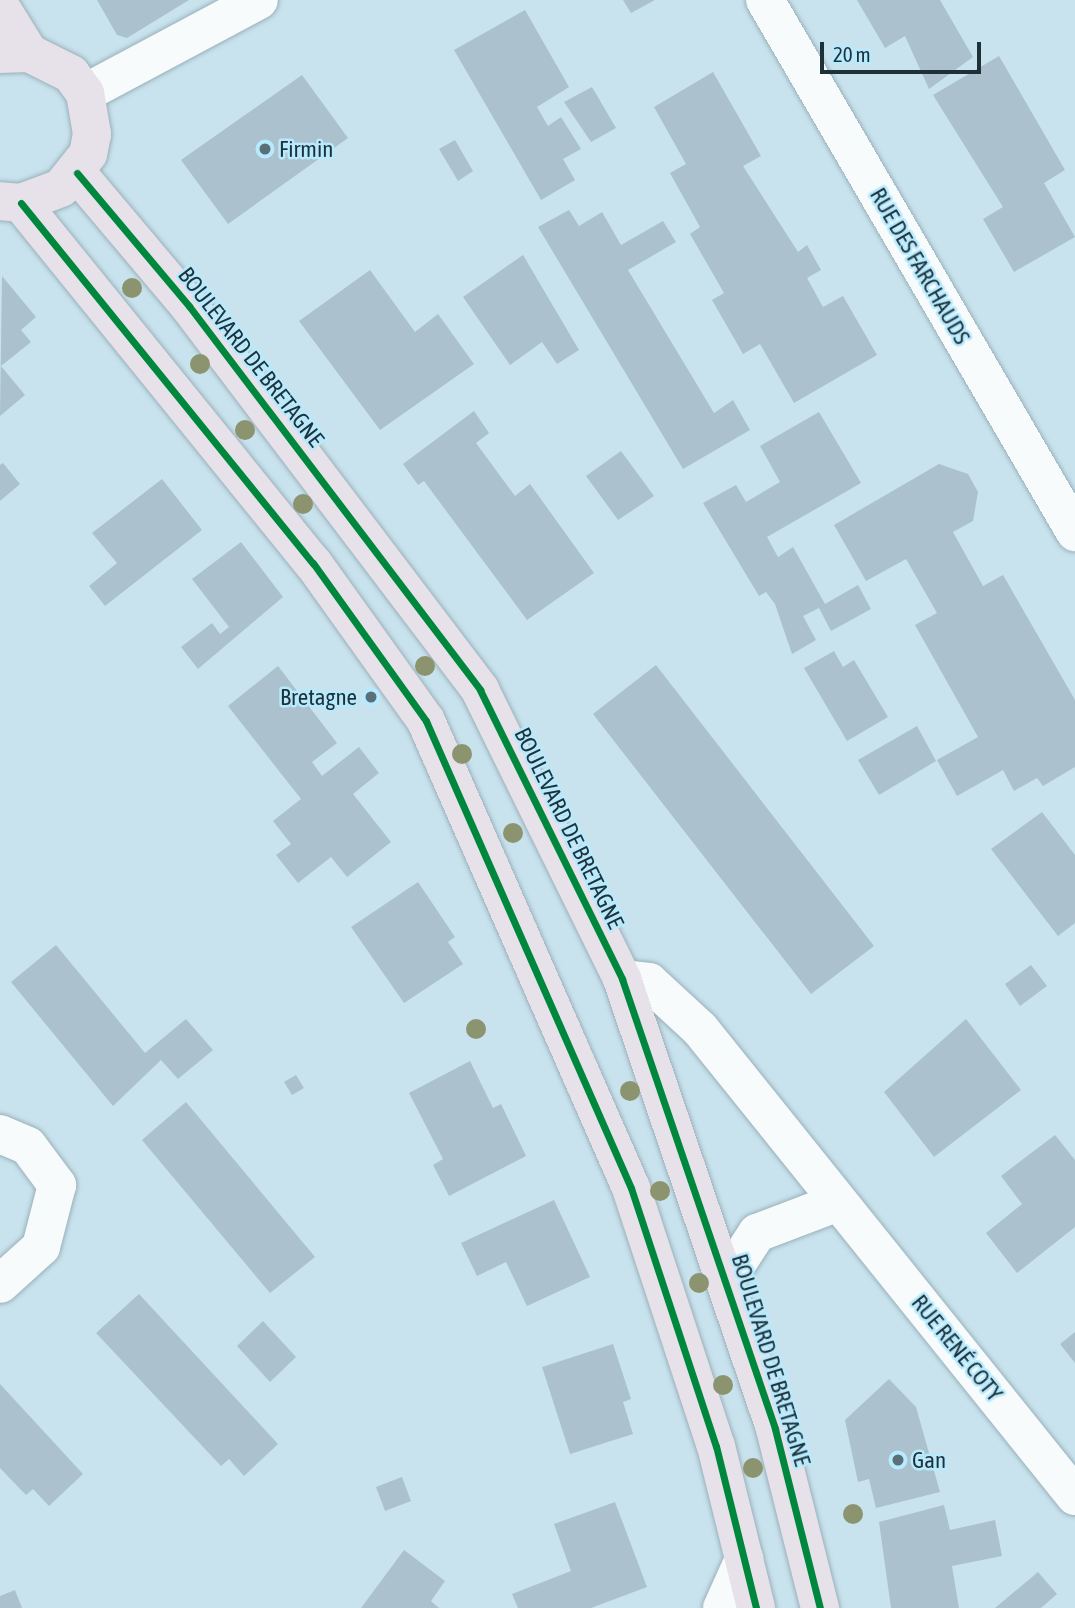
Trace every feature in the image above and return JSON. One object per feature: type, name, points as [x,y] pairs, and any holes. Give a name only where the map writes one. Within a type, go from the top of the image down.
[{"type":"main road","points":[[0,6],[15,53],[71,74],[85,93],[92,134],[77,173],[52,193],[11,202],[313,563],[426,721],[631,1188],[716,1446],[756,1608]]},
{"type":"main road","name":"BOULEVARD DE BRETAGNE","points":[[77,173],[189,306],[480,690],[622,979],[727,1279],[775,1429],[820,1608]]},
{"type":"street","points":[[85,93],[259,0]]},
{"type":"street","name":"RUE DES FARCHAUDS","points":[[765,0],[1075,533]]},
{"type":"street","name":"RUE RENÉ COTY","points":[[622,979],[649,982],[700,1029],[836,1203],[1075,1496]]},
{"type":"street","points":[[0,1134],[28,1146],[57,1185],[41,1247],[0,1284]]},
{"type":"street","points":[[727,1279],[757,1233],[836,1203]]},
{"type":"street","points":[[722,1608],[744,1559]]},
{"type":"building","points":[[97,0],[189,0],[127,38],[117,35]]},
{"type":"building","points":[[623,0],[655,0],[631,13]]},
{"type":"building","points":[[857,0],[940,0],[973,57],[929,89],[905,36],[885,48]]},
{"type":"building","points":[[525,10],[569,87],[537,107],[548,126],[561,117],[581,149],[563,159],[575,180],[541,200],[454,50]]},
{"type":"building","points":[[999,56],[1065,170],[1044,183],[1075,237],[1014,272],[983,219],[1003,207],[933,95]]},
{"type":"building","points":[[713,72],[761,156],[743,166],[798,252],[807,245],[821,270],[807,278],[823,307],[843,296],[877,355],[794,403],[760,344],[743,354],[712,300],[724,293],[690,234],[700,227],[670,173],[686,164],[654,107]]},
{"type":"building","name":"Firmin","points":[[302,75],[348,138],[228,224],[181,160]]},
{"type":"building","points":[[592,87],[616,128],[591,142],[564,102]]},
{"type":"building","points":[[455,140],[473,171],[458,181],[439,149]]},
{"type":"building","points":[[569,210],[579,226],[602,212],[621,245],[663,221],[676,242],[628,270],[714,413],[733,400],[750,430],[683,469],[538,227]]},
{"type":"building","points":[[523,255],[579,350],[557,364],[542,342],[510,365],[463,297]]},
{"type":"building","points":[[370,270],[415,332],[438,314],[474,364],[380,430],[299,321]]},
{"type":"building","points":[[2,276],[36,317],[21,330],[31,342],[1,366],[25,395],[0,416]]},
{"type":"building","points":[[474,411],[489,433],[476,443],[515,496],[530,484],[594,573],[527,620],[424,481],[418,485],[403,464]]},
{"type":"building","points":[[819,412],[861,483],[767,537],[778,557],[793,547],[825,604],[858,585],[871,609],[831,631],[819,608],[803,616],[816,640],[792,654],[775,604],[766,592],[759,596],[703,503],[736,485],[746,502],[780,482],[760,446]]},
{"type":"building","points":[[621,451],[654,496],[618,520],[586,476]]},
{"type":"building","points":[[3,463],[20,484],[0,501],[0,465]]},
{"type":"building","points":[[939,464],[968,474],[978,492],[973,521],[953,532],[983,586],[1003,575],[1075,700],[1075,767],[1043,786],[1037,778],[1014,791],[1003,770],[957,796],[937,760],[978,737],[915,625],[937,613],[906,559],[866,581],[834,525]]},
{"type":"building","points":[[162,479],[202,530],[105,606],[89,586],[117,563],[92,533]]},
{"type":"building","points":[[241,542],[283,597],[198,669],[181,647],[212,623],[220,634],[229,627],[192,579]]},
{"type":"building","points":[[834,651],[843,667],[854,660],[888,717],[847,741],[804,668]]},
{"type":"building","points":[[656,665],[874,946],[811,994],[593,714]]},
{"type":"building","points":[[278,666],[337,743],[312,762],[322,776],[359,747],[379,773],[353,794],[391,842],[347,877],[331,857],[298,883],[276,855],[291,844],[273,821],[301,799],[228,706]]},
{"type":"building","points":[[917,726],[936,761],[879,795],[858,760]]},
{"type":"building","points":[[1042,812],[1075,855],[1075,923],[1058,936],[991,849]]},
{"type":"building","points":[[418,882],[455,937],[448,942],[463,964],[404,1003],[351,927]]},
{"type":"building","points":[[56,945],[145,1053],[186,1019],[213,1050],[178,1079],[161,1060],[113,1106],[11,982]]},
{"type":"building","points":[[1031,965],[1047,986],[1020,1006],[1005,984]]},
{"type":"building","points":[[966,1019],[1021,1090],[934,1157],[884,1092]]},
{"type":"building","points":[[470,1061],[493,1108],[501,1104],[526,1156],[449,1196],[433,1165],[443,1159],[409,1093]]},
{"type":"building","points":[[296,1075],[304,1088],[292,1095],[284,1082]]},
{"type":"building","points":[[186,1102],[315,1257],[270,1293],[142,1140]]},
{"type":"building","points":[[1055,1135],[1075,1160],[1075,1227],[1017,1273],[986,1233],[1022,1204],[1001,1176]]},
{"type":"building","points":[[554,1200],[590,1277],[527,1306],[506,1262],[477,1276],[461,1243]]},
{"type":"building","points":[[139,1294],[278,1444],[244,1476],[229,1459],[221,1466],[96,1333]]},
{"type":"building","points":[[263,1321],[296,1357],[270,1382],[237,1346]]},
{"type":"building","points":[[1075,1332],[1075,1363],[1060,1344]]},
{"type":"building","points":[[613,1344],[631,1399],[623,1402],[633,1434],[570,1454],[542,1367]]},
{"type":"building","points":[[889,1379],[916,1407],[940,1492],[876,1508],[869,1479],[858,1482],[845,1420]]},
{"type":"building","points":[[0,1384],[83,1474],[49,1506],[33,1489],[26,1495],[0,1468]]},
{"type":"building","points":[[402,1477],[411,1501],[385,1511],[376,1487]]},
{"type":"building","points":[[615,1502],[647,1587],[591,1608],[518,1608],[512,1594],[571,1571],[554,1524]]},
{"type":"building","points":[[944,1505],[950,1530],[995,1520],[1002,1556],[952,1566],[959,1608],[891,1608],[879,1522]]},
{"type":"building","points":[[404,1550],[445,1581],[431,1601],[439,1608],[361,1608]]},
{"type":"building","points":[[1038,1572],[1057,1594],[1041,1608],[995,1608]]},
{"type":"building","points":[[15,1590],[22,1608],[0,1608],[0,1596]]},
{"type":"cycle path","points":[[77,173],[189,306],[480,690],[622,979],[775,1429],[820,1608]]},
{"type":"cycle path","points":[[21,203],[313,563],[426,721],[631,1188],[716,1446],[756,1608]]},
{"type":"place","name":"Firmin","points":[[265,149]]},
{"type":"place","name":"Bretagne","points":[[371,697]]},
{"type":"place","name":"Gan","points":[[898,1460]]}]
